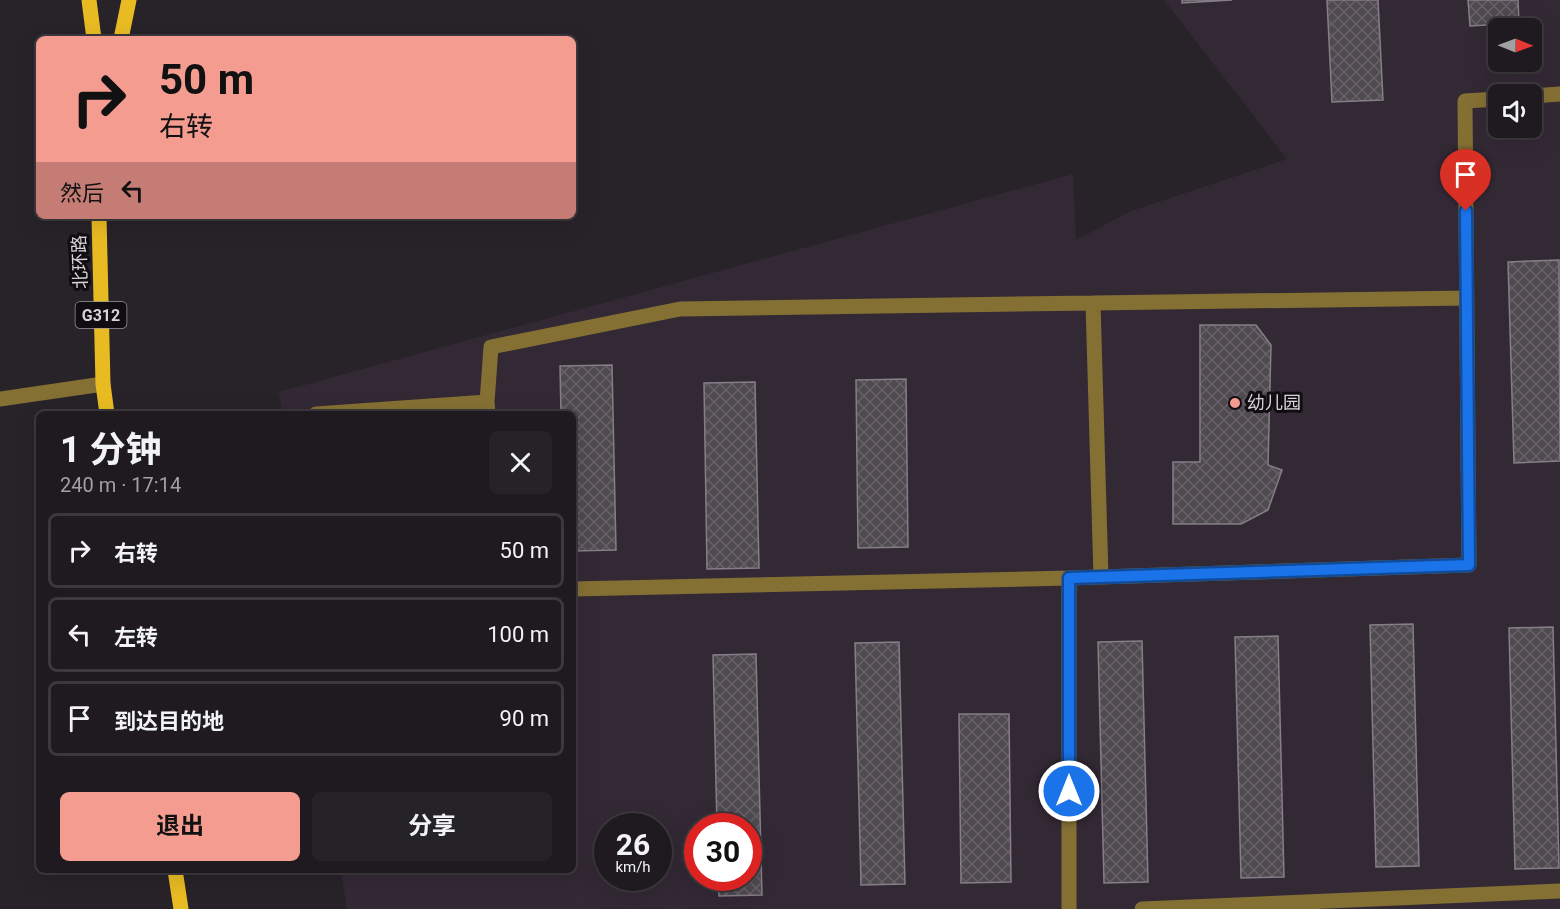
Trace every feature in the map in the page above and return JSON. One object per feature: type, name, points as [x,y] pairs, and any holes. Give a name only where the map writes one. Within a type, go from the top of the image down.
[{"type":"main road","points":[[89,0],[94,36]]},
{"type":"main road","points":[[122,36],[129,0]]},
{"type":"main road","name":"北环路","points":[[99,219],[107,411]]},
{"type":"main road","points":[[175,873],[181,909]]},
{"type":"street","points":[[1542,95],[1560,94]]},
{"type":"street","points":[[576,589],[1069,578],[1469,565],[1465,101],[1488,100]]},
{"type":"street","points":[[402,411],[487,408],[492,346],[680,309],[1467,298]]},
{"type":"street","points":[[1093,303],[1101,577]]},
{"type":"street","points":[[0,399],[104,384]]},
{"type":"street","points":[[1069,578],[1069,909]]},
{"type":"street","points":[[1142,909],[1560,891]]},
{"type":"shaded area","points":[[1164,0],[1560,0],[1560,909],[347,909],[341,873],[576,873],[576,411],[282,411],[279,392],[1073,174],[1076,240],[1131,211],[1287,159]]},
{"type":"building","points":[[1182,0],[1232,0],[1182,3]]},
{"type":"building","points":[[1327,0],[1378,0],[1383,100],[1332,102]]},
{"type":"building","points":[[1468,0],[1518,0],[1519,18],[1488,18],[1488,25],[1470,26]]},
{"type":"building","points":[[1559,260],[1560,461],[1514,463],[1508,262]]},
{"type":"building","name":"幼儿园","points":[[1200,325],[1256,325],[1271,345],[1268,465],[1282,470],[1268,510],[1241,524],[1173,524],[1173,462],[1200,462]]},
{"type":"building","points":[[612,365],[616,550],[576,551],[576,411],[561,411],[560,366]]},
{"type":"building","points":[[906,379],[908,547],[858,548],[856,380]]},
{"type":"building","points":[[755,382],[759,568],[707,569],[704,383]]},
{"type":"building","points":[[1413,624],[1419,866],[1376,867],[1370,625]]},
{"type":"building","points":[[1553,627],[1559,868],[1515,869],[1509,628]]},
{"type":"building","points":[[1278,636],[1284,877],[1241,878],[1235,637]]},
{"type":"building","points":[[1142,641],[1148,882],[1104,883],[1098,642]]},
{"type":"building","points":[[899,642],[905,884],[861,885],[855,643]]},
{"type":"building","points":[[756,654],[760,813],[717,813],[713,655]]},
{"type":"building","points":[[959,714],[1009,714],[1011,882],[961,883]]},
{"type":"building","points":[[719,891],[762,891],[762,895],[719,896]]},
{"type":"place","name":"幼儿园","points":[[1235,403]]},
{"type":"route","points":[[1069,791],[1069,578],[1469,565],[1466,211]]}]
